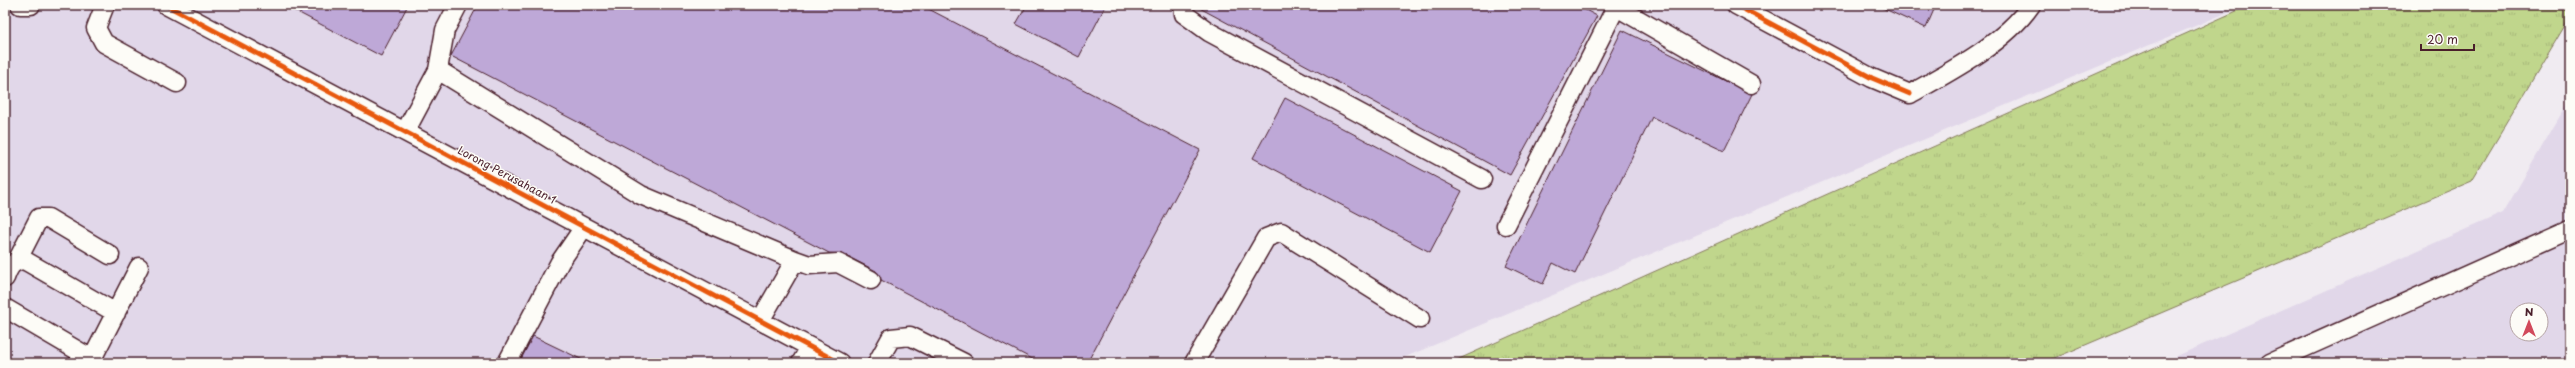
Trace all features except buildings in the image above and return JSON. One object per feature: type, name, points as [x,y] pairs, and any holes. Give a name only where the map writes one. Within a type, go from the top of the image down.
[{"type":"street","points":[[20,5],[31,5]]},
{"type":"street","points":[[105,5],[96,28],[104,43],[176,83]]},
{"type":"street","name":"Lorong Perusahaan 1","points":[[166,5],[840,363]]},
{"type":"street","points":[[404,132],[438,70],[445,30],[458,5]]},
{"type":"street","points":[[1183,5],[1184,14],[1209,32],[1482,179]]},
{"type":"street","points":[[1736,5],[1872,78],[1910,94],[2002,37],[2021,19],[2031,5]]},
{"type":"street","points":[[1506,225],[1616,6],[1751,84]]},
{"type":"street","points":[[438,70],[641,195],[795,260],[809,264],[838,263],[871,280]]},
{"type":"street","points":[[5,278],[10,266],[17,261],[39,218],[48,218],[110,255]]},
{"type":"street","points":[[507,363],[560,262],[584,227]]},
{"type":"street","points":[[2270,363],[2570,229]]},
{"type":"street","points":[[1194,363],[1266,238],[1281,232],[1420,318]]},
{"type":"street","points":[[17,261],[24,260],[116,313]]},
{"type":"street","points":[[760,321],[795,260]]},
{"type":"street","points":[[5,308],[91,361],[140,268]]},
{"type":"street","points":[[877,363],[890,338],[910,336],[964,363]]},
{"type":"street","points":[[801,363],[810,347]]},
{"type":"shaded area","points":[[5,5],[2245,5],[1391,363],[5,363]]},
{"type":"shaded area","points":[[2570,99],[2570,363],[2161,363],[2503,213]]},
{"type":"green space","points":[[2250,5],[2570,5],[2570,17],[2472,181],[2043,363],[1450,363]]},
{"type":"cycle path","points":[[166,5],[840,363]]},
{"type":"cycle path","points":[[1736,5],[1872,78],[1910,94]]}]
